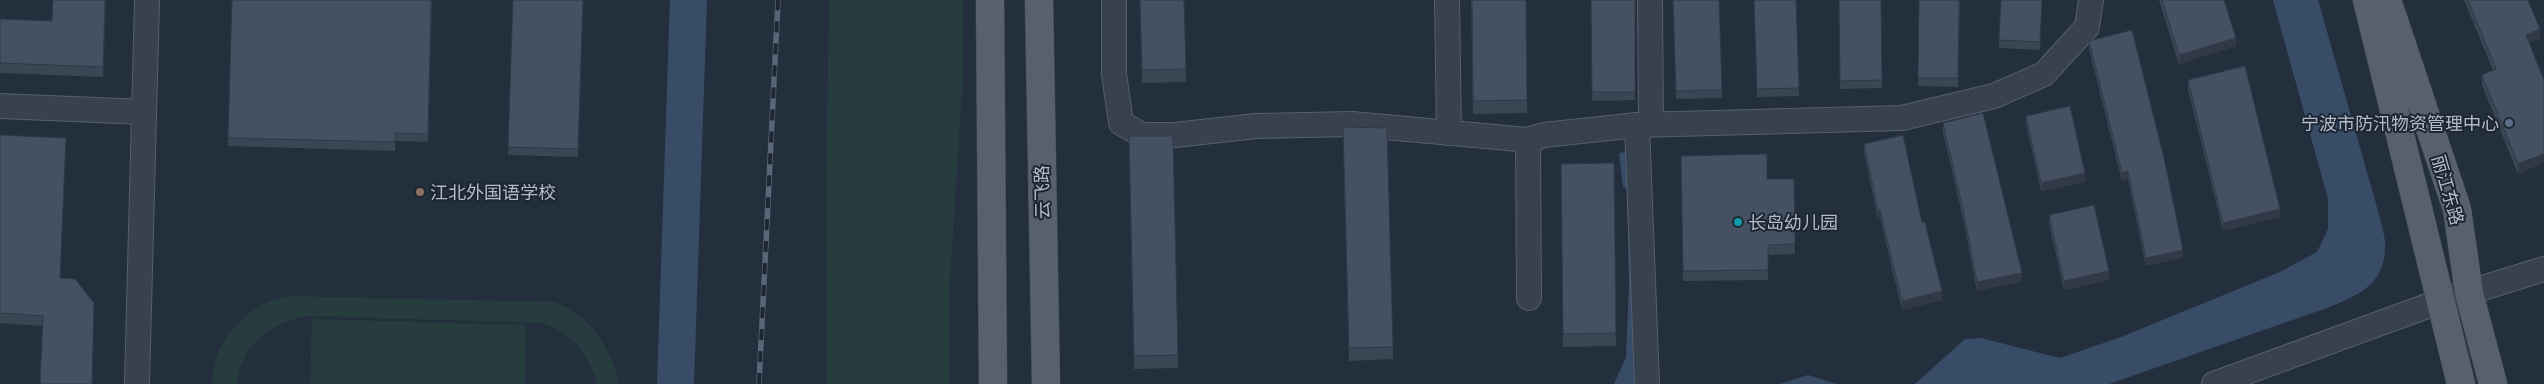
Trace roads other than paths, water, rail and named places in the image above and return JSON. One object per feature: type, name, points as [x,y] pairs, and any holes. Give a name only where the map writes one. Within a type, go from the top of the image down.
[{"type":"main road","points":[[990,0],[993,384]]},
{"type":"main road","name":"云飞路","points":[[1038,0],[1046,384]]},
{"type":"main road","name":"丽江东路","points":[[2367,0],[2461,384]]},
{"type":"main road","name":"丽江东路","points":[[2387,0],[2456,209],[2469,293],[2493,384]]},
{"type":"street","points":[[137,384],[147,0]]},
{"type":"street","points":[[1114,0],[1114,74],[1121,123],[1142,135],[1175,135],[1256,126],[1352,124],[1528,140],[1544,135],[1644,124],[1902,118],[1994,96],[2044,74],[2087,27],[2091,0]]},
{"type":"street","points":[[1447,0],[1449,133]]},
{"type":"street","points":[[1648,384],[1644,124],[1650,0]]},
{"type":"street","points":[[0,106],[144,112]]},
{"type":"street","points":[[1528,140],[1529,298]]},
{"type":"street","points":[[2214,384],[2441,301],[2544,269]]},
{"type":"water","points":[[670,0],[707,0],[694,384],[657,384]]},
{"type":"water","points":[[2273,0],[2318,0],[2384,233],[2383,262],[2380,272],[2374,281],[2358,294],[2327,308],[2109,384],[1915,384],[1965,339],[1981,338],[2060,358],[2121,337],[2280,272],[2317,252],[2328,229],[2328,199]]},
{"type":"water","points":[[1632,151],[1639,384],[1614,384],[1626,357],[1629,284],[1627,189],[1623,187],[1619,153]]},
{"type":"water","points":[[1808,375],[1836,384],[1780,384]]},
{"type":"railway","points":[[759,384],[778,0]]},
{"type":"place","name":"宁波市防汛物资管理中心","points":[[2509,123]]},
{"type":"place","name":"江北外国语学校","points":[[420,192]]},
{"type":"place","name":"长岛幼儿园","points":[[1738,222]]}]
